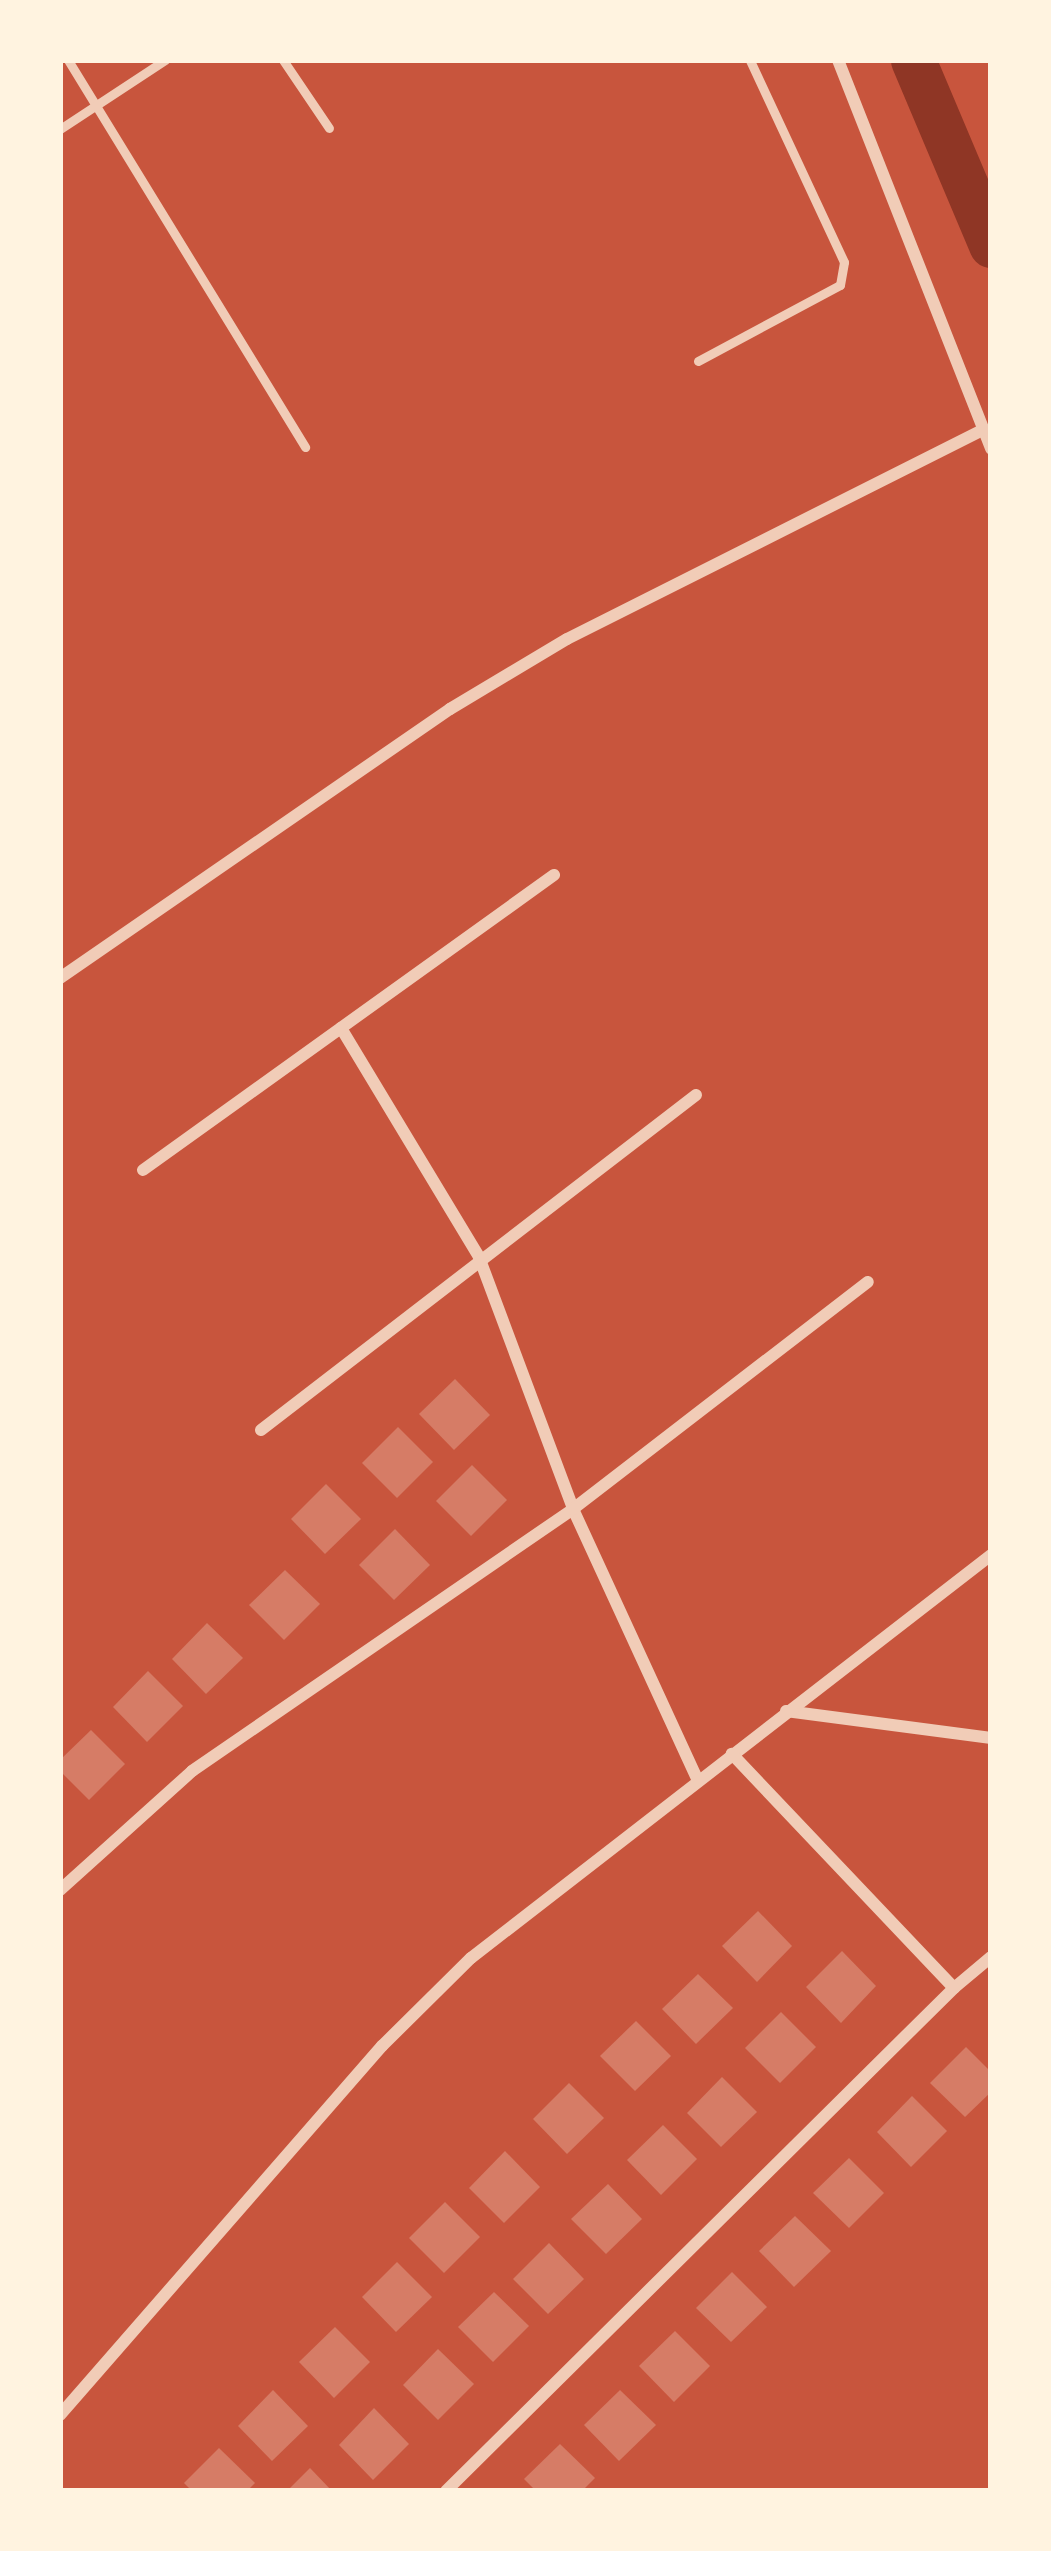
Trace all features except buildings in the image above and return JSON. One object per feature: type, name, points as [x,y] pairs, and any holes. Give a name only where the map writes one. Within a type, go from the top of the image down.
[{"type":"street","points":[[838,60],[991,449]]},
{"type":"street","points":[[60,978],[450,709],[567,639],[982,430]]},
{"type":"street","points":[[143,1170],[554,875]]},
{"type":"street","points":[[340,1028],[479,1257],[573,1509],[698,1779]]},
{"type":"street","points":[[261,1430],[479,1257],[696,1096]]},
{"type":"street","points":[[60,1890],[192,1772],[573,1509],[868,1282]]},
{"type":"street","points":[[60,2415],[382,2045],[545,1894],[991,1555]]},
{"type":"street","points":[[786,1712],[991,1738]]},
{"type":"street","points":[[732,1754],[954,1988]]},
{"type":"street","points":[[446,2491],[954,1988],[991,1957]]},
{"type":"lane","points":[[68,60],[305,447]]},
{"type":"lane","points":[[60,129],[165,60]]},
{"type":"lane","points":[[283,60],[329,128]]},
{"type":"lane","points":[[698,361],[840,285],[844,262],[750,60]]},
{"type":"waterway","points":[[913,60],[991,245]]}]
